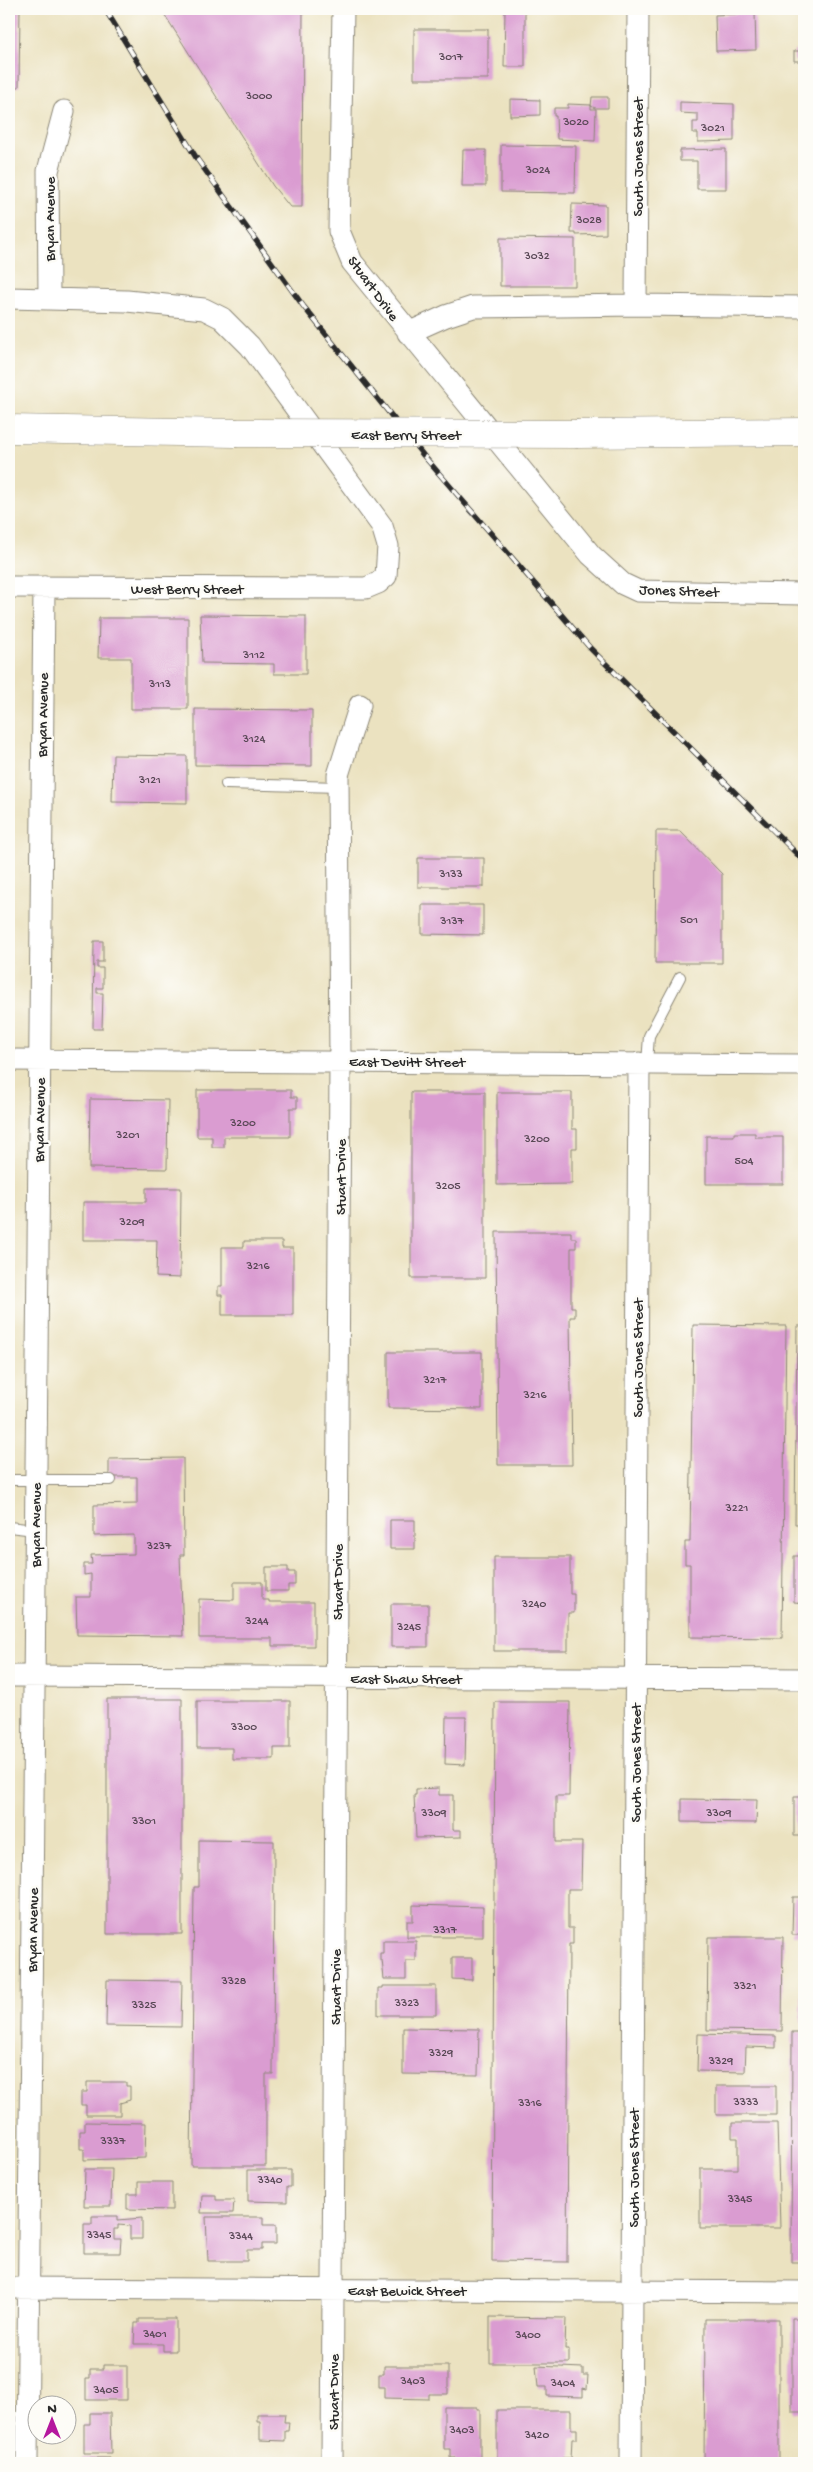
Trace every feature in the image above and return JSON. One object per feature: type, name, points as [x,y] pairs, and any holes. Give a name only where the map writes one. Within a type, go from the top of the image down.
[{"type":"main road","name":"East Berry Street","points":[[9,429],[235,433],[578,434],[804,432]]},
{"type":"street","name":"Stuart Drive","points":[[343,9],[339,230],[352,262],[518,466]]},
{"type":"street","name":"South Jones Street","points":[[636,305],[638,9]]},
{"type":"street","name":"Bryan Avenue","points":[[49,298],[48,171],[64,111]]},
{"type":"street","points":[[9,298],[49,298]]},
{"type":"street","name":"West Berry Street","points":[[9,587],[366,588],[378,583],[386,576],[388,546],[382,526],[250,346],[222,318],[204,309],[127,301],[49,298]]},
{"type":"street","points":[[408,333],[446,316],[473,307],[636,305],[804,307]]},
{"type":"street","name":"Jones Street","points":[[518,466],[591,555],[623,584],[638,591],[804,594]]},
{"type":"street","name":"Bryan Avenue","points":[[27,2463],[19,2288],[34,1676],[44,587]]},
{"type":"street","name":"Stuart Drive","points":[[332,2463],[340,1060],[338,775],[360,705]]},
{"type":"street","name":"East Devitt Street","points":[[9,1060],[340,1060],[804,1065]]},
{"type":"street","name":"South Jones Street","points":[[631,2463],[635,1678],[643,1063]]},
{"type":"street","name":"East Shaw Street","points":[[9,1676],[804,1679]]},
{"type":"street","name":"East Bewick Street","points":[[19,2288],[804,2292]]},
{"type":"lane","points":[[226,784],[339,787]]},
{"type":"lane","points":[[643,1063],[649,1036],[680,977]]},
{"type":"lane","points":[[9,1480],[111,1480]]},
{"type":"lane","points":[[9,1527],[35,1530]]},
{"type":"building","points":[[9,9],[20,9],[19,87],[9,87]]},
{"type":"building","points":[[161,9],[303,9],[302,207],[290,207],[273,186]]},
{"type":"building","points":[[505,9],[525,9],[525,67],[504,67]]},
{"type":"building","points":[[716,9],[756,9],[756,12],[716,12]]},
{"type":"building","points":[[755,13],[756,50],[716,51],[715,15]]},
{"type":"building","points":[[414,29],[488,29],[488,79],[414,79]]},
{"type":"building","points":[[794,51],[804,51],[804,61],[794,61]]},
{"type":"building","points":[[592,97],[608,97],[608,108],[595,108],[591,106]]},
{"type":"building","points":[[9,99],[13,99],[12,125],[9,125]]},
{"type":"building","points":[[510,99],[540,100],[540,115],[510,116]]},
{"type":"building","points":[[680,102],[734,104],[734,141],[698,142],[698,133],[693,133],[693,122],[698,122],[698,114],[680,113]]},
{"type":"building","points":[[568,104],[591,105],[591,109],[596,109],[595,141],[557,139],[554,108],[568,108]]},
{"type":"building","points":[[501,145],[576,146],[575,193],[501,192]]},
{"type":"building","points":[[726,149],[726,189],[697,189],[697,161],[680,161],[680,150]]},
{"type":"building","points":[[463,150],[486,150],[486,186],[462,186]]},
{"type":"building","points":[[572,204],[606,205],[606,234],[576,235],[576,233],[571,233]]},
{"type":"building","points":[[500,238],[575,239],[575,286],[500,286]]},
{"type":"building","points":[[200,615],[306,616],[306,674],[274,674],[274,664],[202,663]]},
{"type":"building","points":[[99,618],[188,618],[188,709],[131,709],[131,658],[98,658]]},
{"type":"building","points":[[195,709],[312,710],[312,766],[195,765]]},
{"type":"building","points":[[113,755],[187,756],[187,803],[112,802]]},
{"type":"building","points":[[656,831],[680,831],[722,874],[722,963],[655,963]]},
{"type":"building","points":[[418,858],[484,858],[484,887],[418,887]]},
{"type":"building","points":[[422,905],[483,905],[483,935],[422,934]]},
{"type":"building","points":[[94,941],[103,941],[103,962],[97,962],[97,968],[103,968],[103,988],[97,988],[97,993],[103,993],[102,1029],[93,1029]]},
{"type":"building","points":[[197,1090],[291,1090],[291,1097],[297,1097],[297,1108],[290,1108],[290,1137],[224,1137],[224,1147],[212,1147],[212,1137],[197,1137]]},
{"type":"building","points":[[411,1092],[485,1092],[485,1278],[411,1278]]},
{"type":"building","points":[[497,1092],[572,1092],[572,1129],[577,1129],[577,1148],[572,1148],[572,1184],[497,1185]]},
{"type":"building","points":[[90,1099],[168,1100],[167,1169],[89,1168]]},
{"type":"building","points":[[734,1133],[755,1133],[755,1137],[783,1137],[783,1184],[706,1184],[706,1136],[734,1136]]},
{"type":"building","points":[[146,1188],[181,1188],[180,1278],[156,1277],[157,1240],[83,1240],[83,1202],[146,1202]]},
{"type":"building","points":[[496,1232],[571,1232],[571,1238],[576,1238],[576,1248],[571,1248],[571,1307],[575,1307],[575,1317],[570,1317],[572,1465],[498,1465]]},
{"type":"building","points":[[244,1241],[282,1241],[282,1248],[293,1248],[293,1315],[222,1315],[222,1295],[218,1295],[218,1286],[222,1286],[222,1247],[244,1247]]},
{"type":"building","points":[[693,1325],[786,1326],[782,1638],[690,1637],[690,1564],[685,1564],[685,1542],[690,1542]]},
{"type":"building","points":[[797,1326],[804,1326],[804,1524],[795,1524]]},
{"type":"building","points":[[388,1352],[482,1352],[482,1409],[388,1408]]},
{"type":"building","points":[[183,1458],[184,1555],[180,1555],[183,1636],[77,1635],[76,1597],[91,1597],[91,1574],[84,1575],[84,1564],[92,1564],[91,1555],[134,1554],[134,1535],[94,1536],[94,1505],[137,1504],[137,1477],[109,1477],[109,1459]]},
{"type":"building","points":[[390,1520],[415,1520],[415,1549],[390,1549]]},
{"type":"building","points":[[794,1556],[804,1556],[804,1603],[794,1602]]},
{"type":"building","points":[[494,1557],[570,1557],[570,1594],[574,1594],[574,1613],[568,1613],[568,1651],[494,1651]]},
{"type":"building","points":[[266,1567],[288,1567],[288,1572],[295,1572],[295,1585],[288,1585],[288,1591],[266,1591]]},
{"type":"building","points":[[234,1582],[262,1582],[262,1600],[269,1600],[269,1602],[314,1602],[314,1646],[272,1646],[272,1638],[199,1638],[199,1599],[234,1600]]},
{"type":"building","points":[[391,1604],[428,1604],[428,1647],[391,1647]]},
{"type":"building","points":[[107,1699],[182,1699],[182,1934],[107,1934]]},
{"type":"building","points":[[197,1701],[290,1701],[290,1748],[274,1748],[274,1759],[232,1759],[232,1748],[197,1748]]},
{"type":"building","points":[[495,1702],[570,1702],[569,1796],[556,1796],[556,1842],[582,1842],[581,1889],[568,1889],[568,1928],[573,1928],[573,1944],[569,1944],[567,2262],[492,2261]]},
{"type":"building","points":[[446,1717],[466,1717],[465,1765],[445,1764]]},
{"type":"building","points":[[439,1788],[439,1795],[453,1795],[453,1830],[461,1830],[461,1837],[416,1838],[414,1795],[416,1795],[416,1789]]},
{"type":"building","points":[[794,1797],[804,1797],[804,1836],[794,1836]]},
{"type":"building","points":[[682,1799],[757,1800],[756,1823],[682,1822]]},
{"type":"building","points":[[199,1840],[274,1841],[273,2074],[266,2074],[266,2166],[191,2166],[194,1887],[199,1887]]},
{"type":"building","points":[[793,1897],[804,1897],[804,1935],[792,1935]]},
{"type":"building","points":[[413,1905],[483,1907],[483,1937],[407,1937],[407,1921],[413,1921]]},
{"type":"building","points":[[708,1937],[783,1937],[782,2031],[707,2030]]},
{"type":"building","points":[[383,1941],[416,1941],[416,1961],[406,1961],[406,1979],[384,1979],[382,1960],[380,1960],[380,1953],[383,1953]]},
{"type":"building","points":[[452,1958],[472,1958],[472,1980],[452,1979]]},
{"type":"building","points":[[802,1964],[804,1964],[804,2022],[801,2022]]},
{"type":"building","points":[[107,1980],[182,1981],[181,2027],[106,2026]]},
{"type":"building","points":[[383,1986],[436,1986],[436,2015],[378,2015],[378,1988],[383,1988]]},
{"type":"building","points":[[403,2028],[479,2029],[478,2075],[403,2074]]},
{"type":"building","points":[[792,2032],[804,2032],[804,2262],[791,2262]]},
{"type":"building","points":[[698,2034],[776,2036],[776,2048],[746,2047],[745,2072],[697,2071]]},
{"type":"building","points":[[87,2082],[126,2082],[126,2086],[130,2086],[130,2100],[120,2103],[120,2115],[86,2115],[86,2105],[81,2105],[81,2092],[87,2092]]},
{"type":"building","points":[[716,2086],[776,2086],[776,2115],[716,2115]]},
{"type":"building","points":[[85,2122],[146,2123],[145,2158],[84,2160],[84,2149],[80,2149],[80,2131],[85,2131]]},
{"type":"building","points":[[732,2123],[777,2123],[780,2228],[700,2228],[700,2169],[738,2169],[738,2138],[732,2138]]},
{"type":"building","points":[[85,2169],[112,2169],[111,2206],[84,2206]]},
{"type":"building","points":[[248,2170],[291,2170],[291,2187],[287,2187],[287,2202],[248,2201]]},
{"type":"building","points":[[138,2182],[172,2182],[172,2210],[127,2209],[127,2194],[138,2194]]},
{"type":"building","points":[[202,2195],[216,2195],[216,2200],[234,2200],[233,2213],[201,2213]]},
{"type":"building","points":[[92,2216],[118,2216],[118,2220],[142,2218],[142,2239],[130,2239],[130,2226],[118,2225],[118,2229],[114,2229],[114,2239],[121,2239],[120,2253],[84,2253],[84,2224],[92,2224]]},
{"type":"building","points":[[206,2217],[263,2217],[263,2225],[276,2225],[276,2244],[262,2244],[262,2250],[247,2250],[247,2261],[208,2261]]},
{"type":"building","points":[[490,2317],[566,2318],[565,2349],[569,2349],[569,2363],[490,2363]]},
{"type":"building","points":[[792,2318],[804,2318],[804,2412],[792,2412]]},
{"type":"building","points":[[139,2319],[176,2319],[176,2351],[163,2351],[163,2344],[134,2344],[135,2323],[139,2323]]},
{"type":"building","points":[[705,2319],[779,2319],[779,2463],[704,2463]]},
{"type":"building","points":[[103,2365],[127,2365],[127,2400],[86,2400],[86,2378],[90,2378],[90,2369],[103,2369]]},
{"type":"building","points":[[384,2366],[448,2366],[448,2394],[429,2394],[429,2399],[384,2398],[384,2387],[379,2387],[379,2374],[384,2374]]},
{"type":"building","points":[[536,2366],[583,2368],[583,2375],[588,2375],[587,2389],[583,2388],[583,2397],[547,2396],[547,2387],[538,2387]]},
{"type":"building","points":[[444,2407],[477,2407],[477,2409],[480,2409],[480,2463],[455,2463],[455,2458],[450,2458],[450,2449],[444,2449]]},
{"type":"building","points":[[497,2410],[571,2410],[571,2429],[577,2429],[577,2439],[572,2439],[571,2458],[562,2458],[562,2463],[497,2463]]},
{"type":"building","points":[[90,2413],[110,2413],[111,2453],[84,2453],[84,2424],[90,2424]]},
{"type":"building","points":[[257,2414],[285,2414],[284,2422],[289,2422],[288,2431],[285,2431],[285,2441],[260,2440],[260,2421],[257,2421]]},
{"type":"building","points":[[83,2458],[110,2458],[110,2463],[83,2463]]},
{"type":"building","points":[[795,2459],[804,2459],[804,2463],[795,2463]]},
{"type":"railway","points":[[105,9],[197,159],[304,307],[423,455],[591,649],[804,861]]}]
